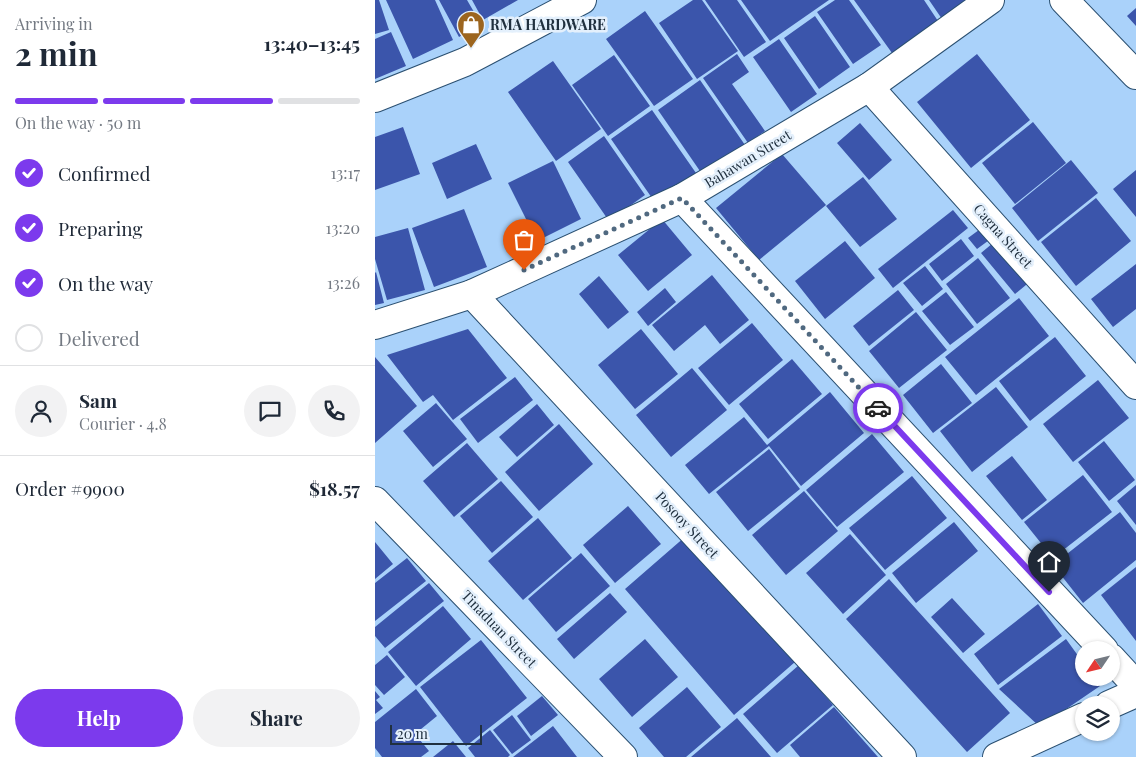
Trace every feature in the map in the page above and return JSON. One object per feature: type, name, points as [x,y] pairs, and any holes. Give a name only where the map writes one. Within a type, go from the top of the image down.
[{"type":"street","points":[[375,98],[465,62],[582,0]]},
{"type":"street","name":"Bahawan Street","points":[[375,325],[472,294],[682,198],[869,87],[990,0]]},
{"type":"street","points":[[1064,0],[1136,75]]},
{"type":"street","name":"Cagna Street","points":[[869,87],[1136,385]]},
{"type":"street","points":[[682,198],[1096,641]]},
{"type":"street","name":"Posooy Street","points":[[472,294],[902,757]]},
{"type":"street","name":"Tinaduan Street","points":[[375,501],[623,757]]},
{"type":"street","points":[[1120,667],[1136,684]]},
{"type":"street","points":[[1120,700],[1136,693]]},
{"type":"street","points":[[997,757],[1075,721]]},
{"type":"building","points":[[375,0],[379,0],[389,30],[375,34]]},
{"type":"building","points":[[386,0],[435,0],[453,40],[413,59]]},
{"type":"building","points":[[439,0],[467,0],[481,24],[459,37]]},
{"type":"building","points":[[472,0],[518,0],[483,20]]},
{"type":"building","points":[[693,0],[702,0],[738,51],[697,79],[659,23]]},
{"type":"building","points":[[705,0],[737,0],[766,42],[744,57]]},
{"type":"building","points":[[741,0],[829,0],[770,41]]},
{"type":"building","points":[[835,0],[849,0],[881,45],[853,64],[817,12]]},
{"type":"building","points":[[854,0],[924,0],[938,21],[892,53]]},
{"type":"building","points":[[929,0],[969,0],[942,19]]},
{"type":"building","points":[[1136,8],[1136,26],[1127,16]]},
{"type":"building","points":[[645,11],[693,79],[654,106],[606,39]]},
{"type":"building","points":[[815,16],[850,67],[819,89],[784,38]]},
{"type":"building","points":[[391,32],[406,66],[375,79],[375,39]]},
{"type":"building","points":[[779,39],[817,94],[791,112],[753,57]]},
{"type":"building","points":[[737,54],[749,72],[732,84],[765,131],[748,143],[703,78]]},
{"type":"building","points":[[977,54],[1030,120],[971,168],[917,102]]},
{"type":"building","points":[[614,55],[650,106],[608,136],[572,85]]},
{"type":"building","points":[[553,61],[601,129],[556,161],[508,92]]},
{"type":"building","points":[[700,80],[745,145],[702,174],[658,110]]},
{"type":"building","points":[[652,110],[696,173],[654,201],[611,139]]},
{"type":"building","points":[[1033,122],[1066,163],[1015,204],[982,163]]},
{"type":"building","points":[[860,123],[892,160],[869,180],[837,143]]},
{"type":"building","points":[[403,127],[420,174],[375,190],[375,137]]},
{"type":"building","points":[[604,136],[645,195],[609,221],[568,162]]},
{"type":"building","points":[[476,144],[492,179],[447,199],[432,163]]},
{"type":"building","points":[[782,154],[826,205],[759,260],[716,208]]},
{"type":"building","points":[[1071,160],[1098,193],[1038,241],[1012,208]]},
{"type":"building","points":[[553,161],[581,219],[537,241],[508,183]]},
{"type":"building","points":[[1136,170],[1136,217],[1113,189]]},
{"type":"building","points":[[863,177],[897,219],[860,247],[826,206]]},
{"type":"building","points":[[1096,198],[1131,241],[1076,286],[1041,242]]},
{"type":"building","points":[[464,209],[487,267],[434,287],[412,228]]},
{"type":"building","points":[[953,210],[968,228],[893,288],[878,269]]},
{"type":"building","points":[[662,219],[692,255],[648,291],[618,255]]},
{"type":"building","points":[[983,227],[992,238],[977,249],[968,238]]},
{"type":"building","points":[[408,228],[425,290],[387,300],[375,259],[375,237]]},
{"type":"building","points":[[999,238],[1032,280],[1015,294],[981,253]]},
{"type":"building","points":[[961,239],[974,256],[942,281],[929,264]]},
{"type":"building","points":[[845,241],[875,278],[825,319],[795,281]]},
{"type":"building","points":[[978,258],[1010,298],[977,324],[946,284]]},
{"type":"building","points":[[1136,264],[1136,309],[1113,327],[1091,299]]},
{"type":"building","points":[[925,266],[943,289],[922,306],[903,283]]},
{"type":"building","points":[[375,273],[384,303],[375,305]]},
{"type":"building","points":[[712,275],[749,320],[720,344],[705,325],[674,351],[652,325]]},
{"type":"building","points":[[599,276],[629,312],[608,329],[579,294]]},
{"type":"building","points":[[665,288],[676,302],[648,326],[637,312]]},
{"type":"building","points":[[898,290],[914,310],[869,346],[853,326]]},
{"type":"building","points":[[946,292],[974,327],[950,345],[922,311]]},
{"type":"building","points":[[1019,298],[1049,336],[976,395],[945,357]]},
{"type":"building","points":[[916,312],[947,350],[899,388],[869,351]]},
{"type":"building","points":[[752,323],[783,360],[729,405],[698,368]]},
{"type":"building","points":[[468,329],[507,378],[453,420],[433,395],[423,402],[387,355]]},
{"type":"building","points":[[641,329],[678,374],[635,409],[598,365]]},
{"type":"building","points":[[1055,337],[1086,376],[1030,421],[999,381]]},
{"type":"building","points":[[375,357],[417,406],[375,443]]},
{"type":"building","points":[[792,359],[822,394],[768,439],[739,404]]},
{"type":"building","points":[[941,364],[972,403],[933,433],[903,395]]},
{"type":"building","points":[[692,368],[727,410],[671,457],[636,415]]},
{"type":"building","points":[[515,377],[533,400],[478,443],[460,419]]},
{"type":"building","points":[[1098,380],[1129,418],[1073,462],[1043,424]]},
{"type":"building","points":[[996,387],[1028,427],[972,472],[940,431]]},
{"type":"building","points":[[830,392],[864,433],[801,486],[769,446],[709,494],[685,465],[744,417],[767,445]]},
{"type":"building","points":[[436,403],[467,439],[433,467],[403,431]]},
{"type":"building","points":[[537,404],[554,425],[517,457],[499,437]]},
{"type":"building","points":[[559,424],[593,464],[539,511],[505,472]]},
{"type":"building","points":[[872,434],[904,472],[837,527],[806,490]]},
{"type":"building","points":[[1104,441],[1135,480],[1109,501],[1078,462]]},
{"type":"building","points":[[467,443],[498,479],[454,517],[423,481]]},
{"type":"building","points":[[769,449],[800,489],[748,531],[716,492]]},
{"type":"building","points":[[1012,456],[1047,500],[1022,520],[986,476]]},
{"type":"building","points":[[1083,475],[1112,512],[1053,558],[1024,522]]},
{"type":"building","points":[[912,476],[947,518],[885,570],[849,528]]},
{"type":"building","points":[[501,481],[533,517],[492,553],[460,516]]},
{"type":"building","points":[[1136,485],[1136,525],[1117,501]]},
{"type":"building","points":[[804,491],[838,531],[786,575],[752,535]]},
{"type":"building","points":[[628,506],[661,544],[615,583],[583,545]]},
{"type":"building","points":[[1120,512],[1136,533],[1136,560],[1083,603],[1053,565]]},
{"type":"building","points":[[538,518],[572,558],[523,600],[488,561]]},
{"type":"building","points":[[954,522],[978,551],[916,603],[892,573]]},
{"type":"building","points":[[850,534],[886,575],[843,614],[806,573]]},
{"type":"building","points":[[686,536],[795,662],[734,715],[625,589]]},
{"type":"building","points":[[375,542],[393,564],[375,579]]},
{"type":"building","points":[[581,553],[610,586],[556,632],[528,599]]},
{"type":"building","points":[[407,558],[426,581],[375,621],[375,583]]},
{"type":"building","points":[[1136,567],[1136,641],[1101,595]]},
{"type":"building","points":[[889,579],[1010,713],[967,752],[846,619]]},
{"type":"building","points":[[429,583],[444,601],[385,648],[375,636],[375,627]]},
{"type":"building","points":[[610,593],[627,612],[574,659],[557,639]]},
{"type":"building","points":[[952,598],[985,634],[963,653],[931,617]]},
{"type":"building","points":[[1038,604],[1062,636],[998,685],[974,654]]},
{"type":"building","points":[[443,606],[471,639],[416,686],[388,652]]},
{"type":"building","points":[[645,639],[678,677],[632,717],[599,679]]},
{"type":"building","points":[[1066,639],[1075,652],[1075,686],[1100,686],[1085,696],[1075,696],[1075,703],[1040,727],[999,689]]},
{"type":"building","points":[[481,640],[527,698],[466,746],[420,687]]},
{"type":"building","points":[[387,655],[405,677],[384,695],[375,685],[375,665]]},
{"type":"building","points":[[799,665],[833,705],[777,753],[743,714]]},
{"type":"building","points":[[687,687],[721,727],[686,757],[664,757],[639,728]]},
{"type":"building","points":[[416,689],[437,716],[415,734],[429,751],[421,757],[382,757],[375,748],[375,722]]},
{"type":"building","points":[[375,691],[380,697],[376,700],[383,708],[375,714]]},
{"type":"building","points":[[542,696],[558,715],[531,736],[517,716]]},
{"type":"building","points":[[834,707],[878,757],[800,757],[790,745]]},
{"type":"building","points":[[512,715],[531,740],[512,754],[493,730]]},
{"type":"building","points":[[737,718],[771,757],[691,757]]},
{"type":"building","points":[[553,726],[577,757],[513,757]]},
{"type":"building","points":[[490,730],[510,755],[508,757],[475,757],[468,748]]},
{"type":"building","points":[[453,741],[466,757],[433,757]]},
{"type":"way so far","points":[[524,270],[682,198],[878,408]]},
{"type":"place","name":"RMA HARDWARE","points":[[471,49]]},
{"type":"route","points":[[878,408],[1049,592]]}]
